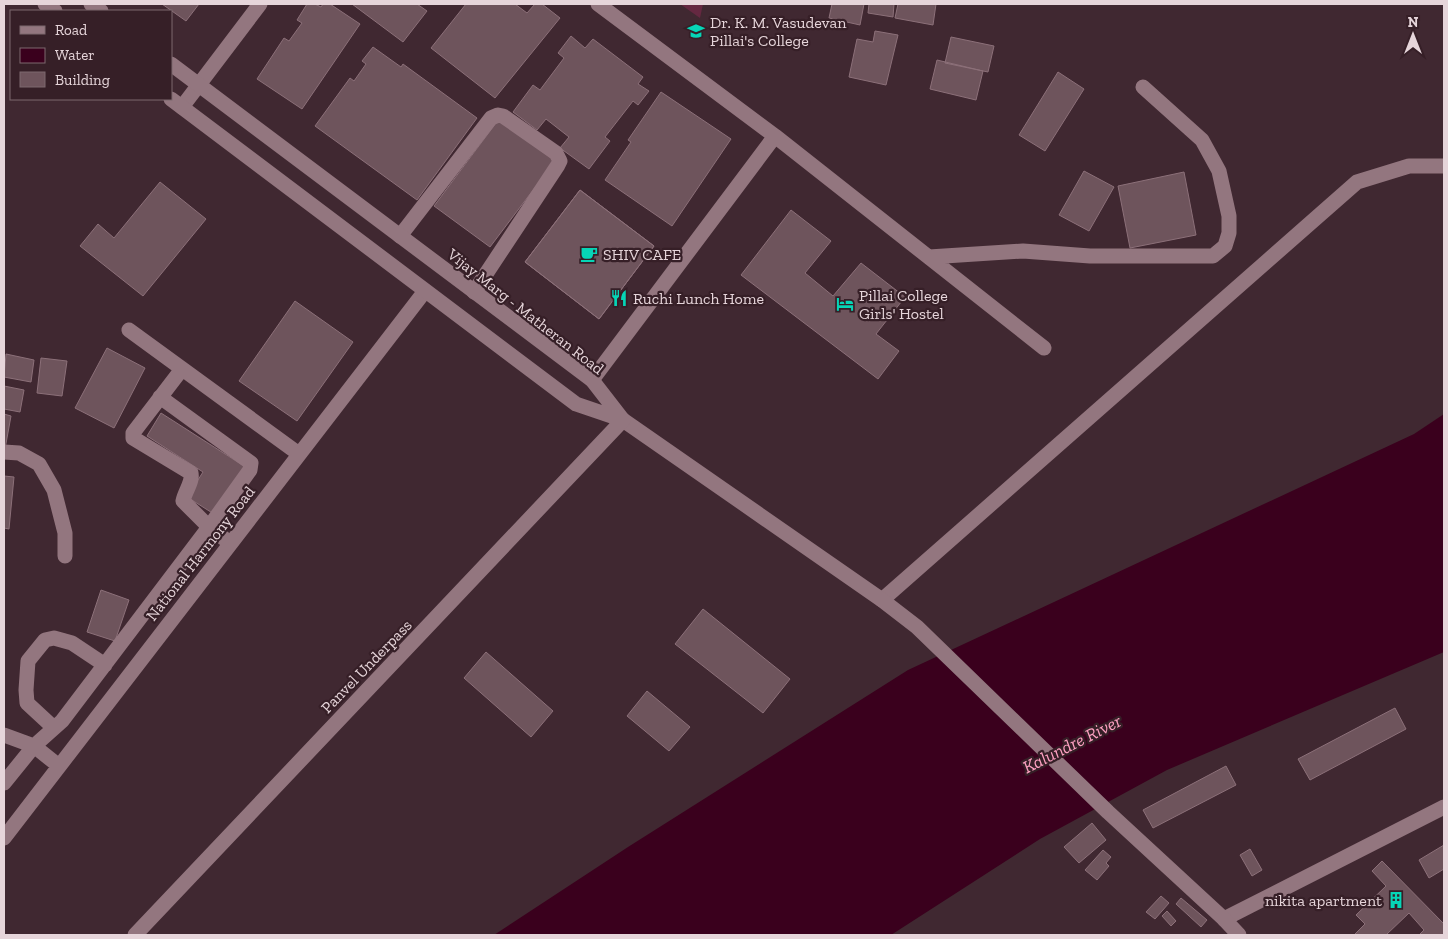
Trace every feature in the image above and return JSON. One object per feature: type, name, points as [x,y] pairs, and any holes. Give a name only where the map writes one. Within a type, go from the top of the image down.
[{"type":"street","points":[[260,4],[199,85],[177,103],[576,404],[623,420],[882,600],[917,627],[1108,812],[1239,935]]},
{"type":"street","points":[[598,4],[775,136],[1044,348]]},
{"type":"street","name":"Vijay Marg - Matheran Road","points":[[172,65],[592,380],[623,420]]},
{"type":"street","points":[[929,257],[1023,251],[1090,256],[1213,256],[1225,246],[1229,233],[1229,216],[1219,171],[1202,140],[1143,87]]},
{"type":"street","points":[[400,236],[494,116],[503,116],[556,153],[560,161],[558,165],[474,292]]},
{"type":"street","points":[[592,380],[775,136]]},
{"type":"street","points":[[882,600],[1356,182],[1408,166],[1444,166]]},
{"type":"street","name":"National Harmony Road","points":[[4,838],[425,290]]},
{"type":"street","points":[[129,330],[299,454]]},
{"type":"street","points":[[182,369],[133,433],[133,438],[191,473],[192,478],[185,493],[184,501],[209,527],[230,543]]},
{"type":"street","points":[[4,783],[34,746],[62,720],[250,470],[251,463],[160,397]]},
{"type":"street","name":"Panvel Underpass","points":[[134,935],[623,420]]},
{"type":"street","points":[[4,452],[19,453],[39,464],[54,490],[65,533],[65,556]]},
{"type":"street","points":[[54,728],[27,703],[28,661],[45,640],[54,638],[72,643],[105,664]]},
{"type":"street","points":[[4,735],[34,746],[59,766]]},
{"type":"street","points":[[1224,919],[1444,807]]},
{"type":"shaded area","points":[[680,4],[703,4],[700,18]]},
{"type":"water","name":"Kalundre River","points":[[1444,414],[1444,652],[1167,770],[1040,839],[891,935],[494,935],[628,847],[908,670],[1414,434]]},
{"type":"building","points":[[162,4],[199,4],[186,21]]},
{"type":"building","points":[[307,4],[315,4],[321,7],[323,4],[330,4],[360,24],[302,109],[257,79],[284,38],[289,41],[302,23],[297,20]]},
{"type":"building","points":[[352,4],[417,4],[427,11],[403,42]]},
{"type":"building","points":[[466,4],[515,4],[527,13],[535,4],[542,4],[560,18],[495,98],[431,48]]},
{"type":"building","points":[[832,4],[864,4],[860,25],[829,18]]},
{"type":"building","points":[[869,4],[894,4],[893,17],[868,13]]},
{"type":"building","points":[[898,4],[936,4],[933,25],[895,18]]},
{"type":"building","points":[[875,31],[898,35],[886,85],[849,77],[857,39],[873,42]]},
{"type":"building","points":[[571,36],[585,48],[593,39],[643,77],[638,84],[649,91],[638,105],[633,101],[605,137],[610,141],[589,169],[560,148],[569,137],[546,119],[537,130],[513,112],[533,85],[540,90],[564,58],[558,53]]},
{"type":"building","points":[[951,37],[994,46],[988,72],[945,63]]},
{"type":"building","points":[[373,47],[401,67],[403,64],[477,118],[417,200],[315,126],[350,78],[354,81],[366,64],[362,61]]},
{"type":"building","points":[[937,60],[983,71],[976,100],[930,89]]},
{"type":"building","points":[[1058,72],[1084,89],[1045,151],[1019,135]]},
{"type":"building","points":[[661,92],[731,139],[672,226],[605,180],[631,142],[628,140]]},
{"type":"building","points":[[499,119],[555,161],[490,247],[434,206]]},
{"type":"building","points":[[1084,171],[1114,187],[1089,231],[1059,215]]},
{"type":"building","points":[[1184,172],[1196,235],[1130,248],[1118,186]]},
{"type":"building","points":[[160,182],[206,219],[143,296],[80,246],[98,224],[114,238]]},
{"type":"building","name":"SHIV CAFE","points":[[580,190],[654,246],[599,319],[525,262]]},
{"type":"building","name":"SHIV CAFE","points":[[580,190],[654,246],[599,319],[525,262]]},
{"type":"building","points":[[791,210],[831,241],[805,273],[833,296],[861,263],[905,297],[876,334],[899,351],[878,379],[741,275]]},
{"type":"building","points":[[295,301],[353,342],[297,421],[239,381]]},
{"type":"building","points":[[107,348],[145,368],[114,428],[75,408]]},
{"type":"building","points":[[6,354],[34,360],[31,382],[4,377]]},
{"type":"building","points":[[41,358],[67,361],[62,396],[37,393]]},
{"type":"building","points":[[4,386],[24,390],[20,412],[4,409]]},
{"type":"building","points":[[161,413],[247,468],[214,514],[187,497],[203,472],[147,436]]},
{"type":"building","points":[[4,414],[11,416],[5,449],[4,449]]},
{"type":"building","points":[[4,476],[14,477],[9,529],[4,528]]},
{"type":"building","points":[[101,590],[129,600],[115,641],[87,632]]},
{"type":"building","points":[[703,609],[790,679],[763,713],[675,644]]},
{"type":"building","points":[[486,652],[553,711],[531,737],[464,678]]},
{"type":"building","points":[[647,691],[690,727],[669,751],[627,716]]},
{"type":"building","points":[[1395,708],[1406,729],[1310,780],[1298,759]]},
{"type":"building","points":[[1226,766],[1236,785],[1153,828],[1143,810]]},
{"type":"building","points":[[1092,823],[1106,840],[1079,863],[1064,847]]},
{"type":"building","points":[[1444,845],[1444,869],[1429,878],[1419,860]]},
{"type":"building","points":[[1250,849],[1262,870],[1252,876],[1240,855]]},
{"type":"building","points":[[1103,850],[1111,857],[1106,863],[1109,866],[1097,880],[1085,870]]},
{"type":"building","name":"nikita apartment","points":[[1382,861],[1444,924],[1444,935],[1419,935],[1424,930],[1409,913],[1386,935],[1354,935],[1365,924],[1356,915],[1386,886],[1372,871]]},
{"type":"building","points":[[1161,896],[1169,903],[1155,919],[1146,912]]},
{"type":"building","points":[[1181,898],[1207,920],[1201,927],[1176,904]]},
{"type":"building","points":[[1167,911],[1176,921],[1171,926],[1162,916]]},
{"type":"place","name":"Dr. K. M. Vasudevan Pillai's College","points":[[696,31]]},
{"type":"place","name":"SHIV CAFE","points":[[589,254]]},
{"type":"place","name":"Ruchi Lunch Home","points":[[619,298]]},
{"type":"place","name":"Pillai College Girls' Hostel","points":[[845,304]]},
{"type":"place","name":"nikita apartment","points":[[1396,900]]}]
